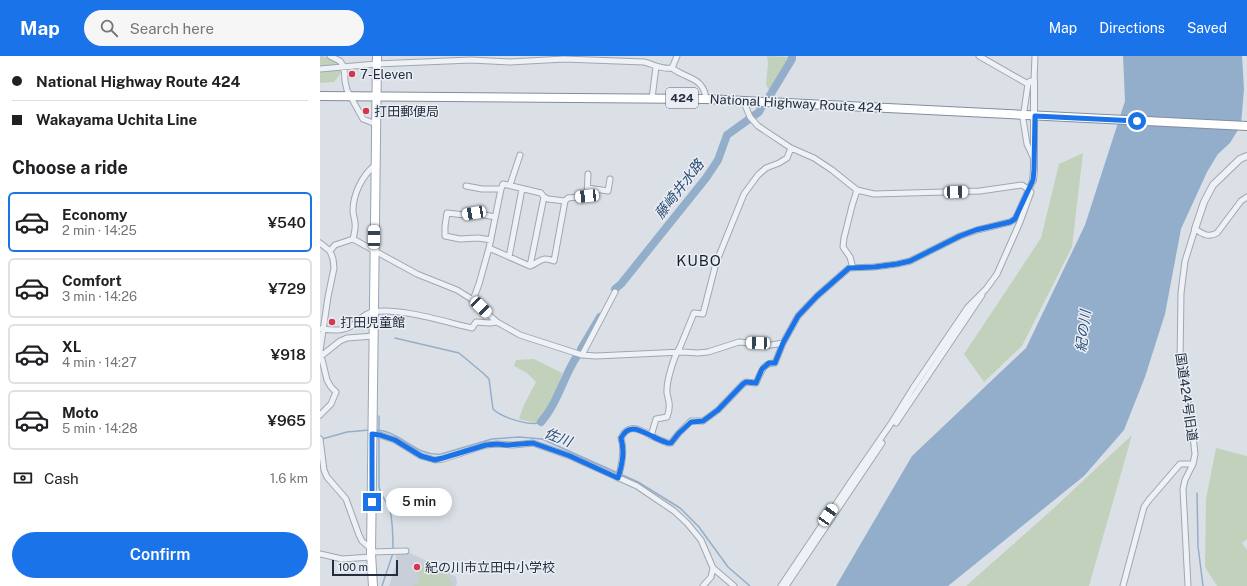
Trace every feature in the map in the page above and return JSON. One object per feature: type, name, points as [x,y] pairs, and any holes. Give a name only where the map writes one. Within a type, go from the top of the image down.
[{"type":"main road","points":[[372,586],[372,417],[376,60]]},
{"type":"main road","name":"National Highway Route 424","points":[[320,96],[743,100],[1247,126]]},
{"type":"street","points":[[330,56],[340,61],[344,67],[344,81],[350,97],[363,119],[376,124]]},
{"type":"street","points":[[672,68],[677,56]]},
{"type":"street","points":[[786,586],[997,274],[1027,202],[1033,180],[1039,116],[1031,83],[978,56]]},
{"type":"street","points":[[1024,111],[1031,83],[1035,56]]},
{"type":"street","points":[[320,69],[344,67],[376,60],[471,60],[510,62],[564,59],[644,62],[652,64],[656,67],[668,69],[672,68],[697,81],[705,90],[706,99]]},
{"type":"street","points":[[652,98],[656,67]]},
{"type":"street","points":[[743,100],[751,118],[758,126],[791,148],[814,158],[858,190],[874,194],[980,191],[1022,185],[1028,189]]},
{"type":"street","points":[[1023,120],[1027,144],[1034,159]]},
{"type":"street","points":[[651,436],[656,419],[667,417],[668,415],[669,402],[666,394],[677,352],[694,313],[703,314],[716,263],[744,194],[758,175],[766,168],[787,158],[791,148]]},
{"type":"street","points":[[510,185],[520,155]]},
{"type":"street","name":"国道424号旧道","points":[[1188,586],[1183,489],[1185,480],[1193,464],[1195,454],[1180,361],[1182,277],[1204,202],[1213,185],[1240,159],[1247,156]]},
{"type":"street","points":[[353,239],[356,230],[353,211],[355,198],[359,186],[368,171],[375,166]]},
{"type":"street","points":[[473,300],[489,248],[501,189],[504,184],[541,193],[548,199],[565,201],[568,198],[587,196],[588,174]]},
{"type":"street","points":[[588,188],[608,191],[610,179]]},
{"type":"street","points":[[618,478],[621,470],[624,447],[621,438],[622,436],[629,430],[638,429],[651,436],[671,443],[691,422],[703,421],[718,410],[743,384],[746,382],[756,383],[766,365],[769,363],[775,363],[783,343],[798,316],[834,280],[849,268],[874,267],[910,261],[960,236],[976,230],[1010,222],[1015,219],[1033,180]]},
{"type":"street","points":[[466,186],[482,189],[501,189]]},
{"type":"street","points":[[509,257],[522,189]]},
{"type":"street","points":[[853,268],[850,257],[843,246],[852,206],[858,190]]},
{"type":"street","points":[[1195,229],[1207,236],[1212,236],[1217,233],[1241,201],[1247,196]]},
{"type":"street","points":[[530,266],[544,197]]},
{"type":"street","points":[[530,266],[540,259],[554,261],[565,201]]},
{"type":"street","points":[[491,240],[478,238],[460,239],[445,236],[447,212],[465,215],[474,213],[495,217]]},
{"type":"street","points":[[330,251],[335,244],[353,239],[374,252],[417,274],[457,290],[473,300],[497,322],[520,335],[582,355],[596,356],[677,352],[698,353],[708,352],[739,342],[771,345],[783,343]]},
{"type":"street","points":[[320,243],[330,251],[334,268],[322,329],[320,351],[327,380],[336,392],[331,404],[320,415]]},
{"type":"street","points":[[489,248],[530,266]]},
{"type":"street","points":[[781,586],[968,307],[986,289]]},
{"type":"street","points":[[582,355],[615,292]]},
{"type":"street","points":[[322,329],[338,331],[353,325],[365,314],[374,312],[412,314],[472,328],[476,322],[490,324],[497,322]]},
{"type":"street","points":[[321,357],[340,340],[374,336]]},
{"type":"street","points":[[372,433],[395,440],[421,456],[435,460],[486,445],[497,444],[507,445],[533,443],[570,456],[637,486],[674,511],[701,540],[713,568],[734,586]]},
{"type":"street","points":[[320,441],[324,470],[327,477],[346,499],[359,535],[371,553]]},
{"type":"street","points":[[1123,586],[1144,507],[1180,464],[1193,464]]},
{"type":"street","points":[[320,554],[342,559],[371,553],[406,551]]},
{"type":"street","points":[[703,586],[711,577],[713,568]]},
{"type":"shaded area","name":"紀の川市立田中小学校","points":[[410,553],[446,570],[456,577],[456,586],[389,586],[396,564],[396,554]]},
{"type":"green space","points":[[320,56],[339,64],[341,73],[334,82],[320,83]]},
{"type":"green space","points":[[767,56],[789,57],[770,91],[766,85],[768,63]]},
{"type":"green space","points":[[1083,153],[1072,247],[1022,346],[984,382],[964,354],[1041,238],[1059,164]]},
{"type":"green space","points":[[534,359],[562,373],[552,402],[544,416],[535,422],[519,419],[523,407],[536,382],[527,373],[514,366],[516,360]]},
{"type":"green space","points":[[1132,435],[1089,586],[966,586],[1054,508]]},
{"type":"green space","points":[[1216,448],[1247,456],[1247,539],[1242,543],[1247,550],[1247,586],[1217,586],[1205,567],[1206,499]]},
{"type":"green space","points":[[419,564],[446,575],[453,582],[452,586],[414,586],[413,583],[418,583]]},
{"type":"water","name":"紀の川","points":[[1123,56],[1242,56],[1244,89],[1241,125],[1230,143],[1218,154],[1207,172],[1181,229],[1165,314],[1145,377],[1124,430],[1084,476],[948,586],[836,586],[912,456],[1026,348],[1085,225],[1125,101]]},
{"type":"waterway","name":"藤崎井水路","points":[[769,97],[792,59],[792,56]]},
{"type":"waterway","name":"藤崎井水路","points":[[615,289],[621,284],[706,178],[718,160],[727,135],[759,112],[762,106]]},
{"type":"waterway","name":"藤崎井水路","points":[[581,349],[600,317]]},
{"type":"waterway","points":[[395,338],[459,353],[489,379],[493,409],[502,415],[523,422],[541,422]]},
{"type":"waterway","name":"藤崎井水路","points":[[541,422],[552,407],[577,356]]},
{"type":"waterway","points":[[379,416],[379,487],[390,510],[393,549]]},
{"type":"waterway","name":"佐川","points":[[322,439],[347,432],[369,430]]},
{"type":"waterway","name":"佐川","points":[[375,430],[393,434],[423,452],[432,454],[441,454],[492,439],[519,437],[542,439],[638,482],[680,508],[699,527],[728,567],[750,586]]},
{"type":"waterway","points":[[1197,493],[1198,546],[1203,586]]},
{"type":"waterway","points":[[382,586],[393,553]]},
{"type":"place","name":"7-Eleven","points":[[352,74]]},
{"type":"place","name":"打田郵便局","points":[[366,111]]},
{"type":"place","name":"打田児童館","points":[[332,322]]},
{"type":"place","name":"紀の川市立田中小学校","points":[[417,567]]},
{"type":"district","name":"KUBO","points":[[699,261]]},
{"type":"route","points":[[372,502],[372,434],[395,440],[421,456],[435,460],[486,445],[539,444],[570,456],[618,478],[621,470],[624,447],[621,438],[625,432],[638,429],[651,436],[671,443],[691,422],[703,421],[718,410],[743,384],[746,382],[756,383],[762,369],[769,363],[775,363],[783,343],[798,316],[834,280],[849,268],[874,267],[910,261],[960,236],[976,230],[1010,222],[1015,219],[1033,180],[1035,116],[1137,121]]}]
